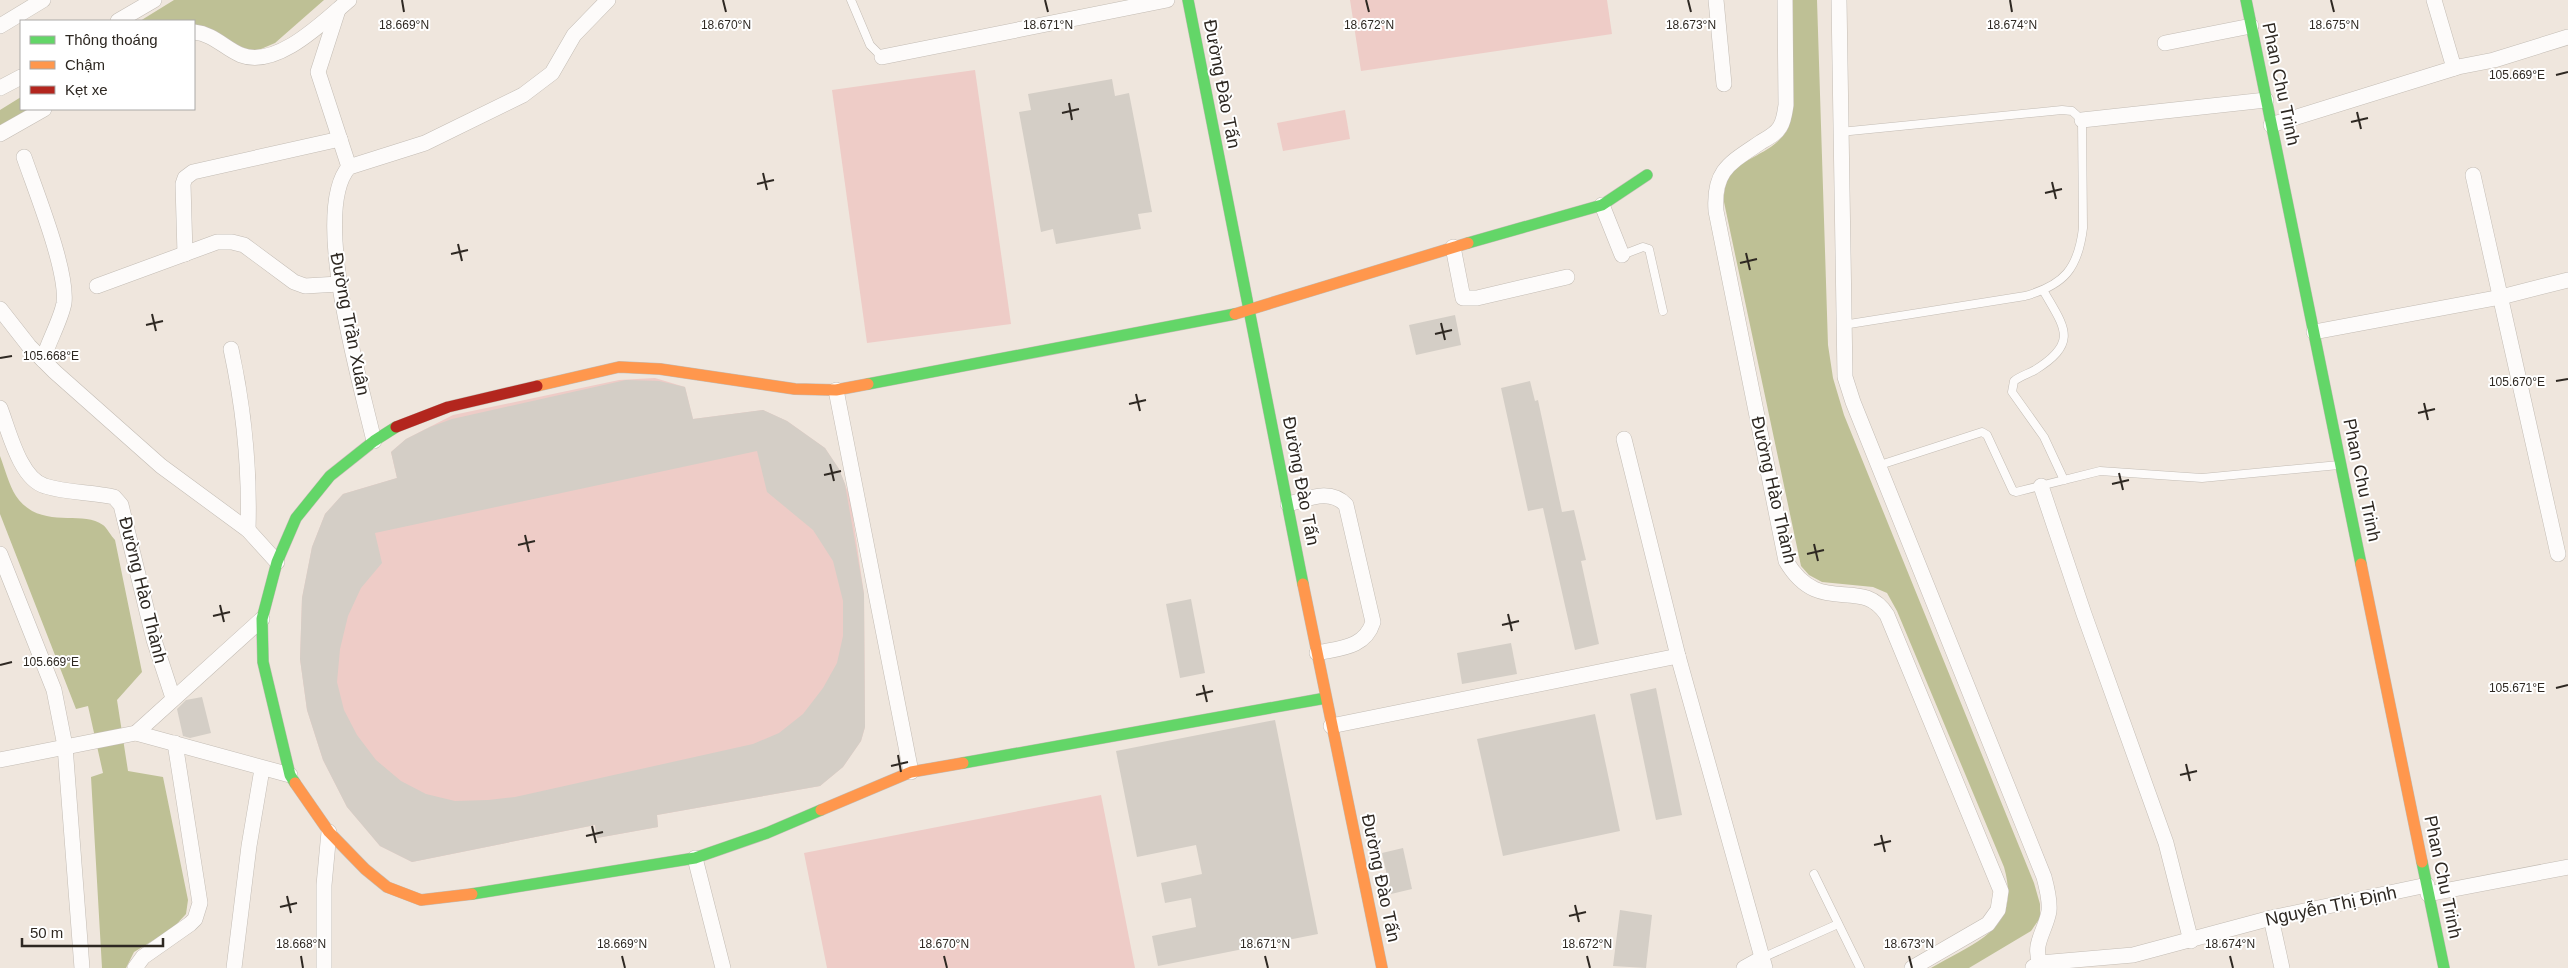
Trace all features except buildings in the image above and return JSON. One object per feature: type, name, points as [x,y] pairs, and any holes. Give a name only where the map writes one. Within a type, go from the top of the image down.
[{"type":"street","points":[[0,26],[43,0]]},
{"type":"street","points":[[120,20],[154,0]]},
{"type":"street","points":[[344,5],[318,72],[349,167],[425,143],[523,95],[552,73],[574,35],[608,0]]},
{"type":"street","points":[[882,57],[1167,0]]},
{"type":"street","name":"Đường Đào Tấn","points":[[1188,0],[1316,653],[1382,968]]},
{"type":"street","points":[[1716,0],[1724,84]]},
{"type":"street","name":"Đường Hào Thành","points":[[1785,0],[1786,105],[1784,117],[1779,128],[1771,136],[1724,170],[1717,182],[1715,197],[1718,221],[1786,561],[1799,580],[1817,592],[1872,599],[1884,610],[2001,891],[1998,910],[1988,924],[1912,968]]},
{"type":"street","points":[[1838,0],[1845,377],[1853,402],[1880,464],[2044,877],[2049,904],[2046,921],[2036,948],[2036,966]]},
{"type":"street","name":"Phan Chu Trinh","points":[[2246,0],[2444,968]]},
{"type":"street","points":[[2434,0],[2454,68]]},
{"type":"street","points":[[195,32],[213,37],[242,55],[260,58],[279,53],[344,5]]},
{"type":"street","points":[[2165,43],[2251,26]]},
{"type":"street","points":[[2271,124],[2454,68],[2494,60],[2568,37]]},
{"type":"street","points":[[0,88],[20,78]]},
{"type":"street","points":[[2082,120],[2266,100]]},
{"type":"street","points":[[0,134],[42,110]]},
{"type":"street","points":[[184,254],[183,184],[185,178],[193,172],[340,140]]},
{"type":"street","points":[[24,157],[65,282],[64,305],[48,340],[43,360]]},
{"type":"street","name":"Đường Trần Xuân","points":[[349,167],[342,175],[337,189],[335,216],[336,257],[340,284],[374,441]]},
{"type":"street","points":[[1326,698],[911,772],[767,833],[695,858],[478,893],[421,900],[387,887],[365,868],[329,832],[290,775],[263,662],[262,619],[277,562],[296,518],[330,476],[374,441],[399,425],[448,407],[619,367],[678,371],[795,389],[836,390],[1250,311],[1453,247],[1602,204],[1647,175]]},
{"type":"street","points":[[2473,175],[2558,554]]},
{"type":"street","points":[[1602,204],[1622,255]]},
{"type":"street","points":[[97,286],[217,242],[232,242],[244,245],[294,282],[305,286],[340,284]]},
{"type":"street","points":[[1453,247],[1463,298],[1477,298],[1568,277]]},
{"type":"street","points":[[2314,332],[2500,297],[2568,280]]},
{"type":"street","points":[[0,309],[29,346],[43,360],[161,466],[248,530],[277,562]]},
{"type":"street","points":[[231,349],[243,403],[250,487],[248,530]]},
{"type":"street","points":[[836,390],[911,772]]},
{"type":"street","name":"Đường Hào Thành","points":[[0,408],[22,465],[34,480],[45,486],[114,497],[121,505],[154,640],[173,698]]},
{"type":"street","points":[[1624,439],[1678,656],[1764,963],[1744,968]]},
{"type":"street","points":[[2041,486],[2084,614],[2166,843],[2192,941]]},
{"type":"street","points":[[1288,504],[1329,494],[1340,498],[1346,505],[1373,622],[1370,633],[1357,644],[1316,653]]},
{"type":"street","points":[[0,554],[54,690],[65,746],[82,968]]},
{"type":"street","points":[[136,734],[173,698],[262,619]]},
{"type":"street","points":[[1331,726],[1678,656]]},
{"type":"street","points":[[0,760],[65,746],[136,734],[290,775]]},
{"type":"street","points":[[135,968],[143,957],[195,919],[200,903],[175,743]]},
{"type":"street","points":[[234,968],[248,856],[262,769]]},
{"type":"street","points":[[324,968],[324,885],[329,832]]},
{"type":"street","points":[[695,858],[723,968]]},
{"type":"street","name":"Nguyễn Thị Định","points":[[2036,966],[2134,961],[2192,941],[2271,918],[2427,889],[2568,867]]},
{"type":"street","points":[[2271,918],[2282,968]]},
{"type":"lane","points":[[851,0],[870,45],[882,57]]},
{"type":"lane","points":[[1840,132],[2062,110],[2072,111],[2082,120],[2083,228],[2081,243],[2071,268],[2062,280],[2043,290],[2024,296],[1843,325]]},
{"type":"lane","points":[[1622,255],[1643,248],[1649,249],[1663,311]]},
{"type":"lane","points":[[2043,290],[2064,327],[2064,338],[2055,354],[2036,370],[2014,381],[2012,392],[2044,437],[2064,480]]},
{"type":"lane","points":[[1880,464],[1982,432],[1987,436],[2013,491],[2016,492],[2100,471],[2202,478],[2341,464]]},
{"type":"lane","points":[[1814,874],[1860,968]]},
{"type":"lane","points":[[1764,963],[1838,924]]},
{"type":"shaded area","points":[[174,0],[324,0],[275,43],[254,52],[195,27],[195,20],[142,20]]},
{"type":"shaded area","points":[[1350,0],[1607,0],[1612,34],[1361,71]]},
{"type":"shaded area","points":[[1791,0],[1817,0],[1828,345],[1833,378],[1844,415],[2034,883],[2040,904],[2040,918],[2031,931],[1969,968],[1931,968],[1979,941],[2001,920],[2007,906],[2008,888],[2004,867],[1897,611],[1887,593],[1873,587],[1822,582],[1809,575],[1801,566],[1724,202],[1725,187],[1737,167],[1777,142],[1789,126],[1792,114]]},
{"type":"shaded area","points":[[975,70],[1011,324],[867,343],[832,90]]},
{"type":"shaded area","points":[[20,98],[20,110],[35,110],[0,134],[0,110]]},
{"type":"shaded area","points":[[1345,110],[1350,139],[1283,151],[1277,123]]},
{"type":"shaded area","points":[[655,378],[685,387],[693,419],[763,410],[787,421],[825,448],[839,469],[850,497],[864,594],[865,727],[861,741],[843,767],[820,786],[657,815],[658,827],[597,838],[595,825],[412,862],[380,846],[347,807],[323,760],[307,710],[300,659],[302,598],[312,547],[325,514],[343,494],[397,478],[391,452],[406,439],[453,415],[619,380]]},
{"type":"shaded area","points":[[0,456],[16,496],[26,507],[48,516],[94,521],[105,526],[115,540],[142,672],[117,700],[128,771],[163,777],[188,900],[186,914],[172,929],[134,952],[126,968],[102,968],[91,777],[103,773],[88,706],[76,709],[0,514]]},
{"type":"shaded area","points":[[1101,795],[1135,968],[827,968],[804,853]]},
{"type":"traffic: fast","points":[[1188,0],[1303,584]]},
{"type":"traffic: fast","points":[[2246,0],[2361,564]]},
{"type":"traffic: fast","points":[[1468,243],[1602,205],[1647,175]]},
{"type":"traffic: fast","points":[[868,384],[1235,314]]},
{"type":"traffic: fast","points":[[295,783],[290,775],[263,662],[262,619],[277,562],[296,518],[330,476],[374,441],[396,427]]},
{"type":"traffic: fast","points":[[963,763],[1326,698]]},
{"type":"traffic: fast","points":[[472,894],[695,858],[767,833],[821,810]]},
{"type":"traffic: fast","points":[[2422,862],[2444,968]]},
{"type":"traffic: slow","points":[[1235,314],[1468,243]]},
{"type":"traffic: slow","points":[[537,386],[619,367],[660,369],[795,389],[836,390],[868,384]]},
{"type":"traffic: slow","points":[[2361,564],[2422,862]]},
{"type":"traffic: slow","points":[[1303,584],[1382,968]]},
{"type":"traffic: slow","points":[[821,810],[911,772],[963,763]]},
{"type":"traffic: slow","points":[[295,783],[329,832],[365,869],[387,887],[421,900],[472,894]]},
{"type":"traffic: jam","points":[[396,427],[448,407],[537,386]]}]
